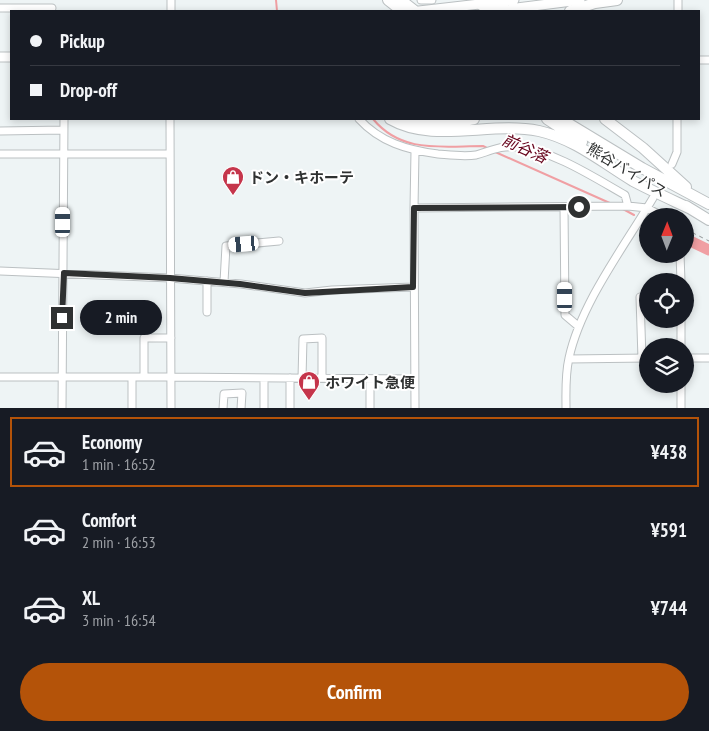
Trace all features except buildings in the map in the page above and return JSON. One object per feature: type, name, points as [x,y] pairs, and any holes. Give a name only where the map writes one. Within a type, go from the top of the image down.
[{"type":"highway","points":[[388,0],[401,10]]},
{"type":"highway","points":[[402,0],[414,10]]},
{"type":"highway","points":[[569,4],[617,0]]},
{"type":"highway","points":[[480,4],[489,10]]},
{"type":"highway","points":[[392,120],[404,126],[426,130],[504,128],[541,132],[579,146],[634,181],[689,208]]},
{"type":"highway","points":[[414,120],[429,123],[468,120]]},
{"type":"highway","name":"熊谷バイパス","points":[[548,120],[689,208]]},
{"type":"highway","name":"熊谷バイパス","points":[[563,120],[705,202]]},
{"type":"highway","points":[[606,120],[643,148],[705,202]]},
{"type":"highway","name":"熊谷バイパス","points":[[694,211],[709,220]]},
{"type":"main road","points":[[428,10],[514,0]]},
{"type":"main road","points":[[502,10],[569,4],[580,0]]},
{"type":"street","points":[[421,0],[432,0]]},
{"type":"street","points":[[0,8],[52,8]]},
{"type":"street","points":[[62,408],[64,120]]},
{"type":"street","points":[[170,120],[171,408]]},
{"type":"street","points":[[360,120],[376,134],[399,146],[415,151],[449,155],[474,155],[497,148],[517,147],[532,150],[558,159],[625,196],[628,206]]},
{"type":"street","points":[[672,164],[677,152],[677,120]]},
{"type":"street","points":[[0,131],[64,130]]},
{"type":"street","points":[[415,151],[413,287],[415,408]]},
{"type":"street","points":[[0,154],[170,154]]},
{"type":"street","points":[[414,208],[628,206],[647,208],[653,198]]},
{"type":"street","points":[[564,207],[565,315],[578,326]]},
{"type":"street","points":[[566,408],[569,359],[578,326],[587,307],[639,221]]},
{"type":"street","points":[[224,282],[226,246],[278,241]]},
{"type":"street","points":[[0,271],[170,278],[224,282],[305,293],[413,287]]},
{"type":"street","points":[[207,281],[207,312]]},
{"type":"street","points":[[144,377],[144,338],[171,338]]},
{"type":"street","points":[[302,378],[303,338],[322,338],[322,378]]},
{"type":"street","points":[[569,359],[639,358]]},
{"type":"street","points":[[694,358],[709,358]]},
{"type":"street","points":[[0,377],[414,379]]},
{"type":"street","points":[[132,377],[132,408]]},
{"type":"street","points":[[264,378],[264,408]]},
{"type":"street","points":[[290,378],[290,408]]},
{"type":"street","points":[[370,379],[370,408]]},
{"type":"street","points":[[681,393],[681,408]]},
{"type":"street","points":[[223,408],[224,394],[242,394],[241,408]]},
{"type":"path","points":[[694,234],[709,241]]},
{"type":"waterway","name":"前谷落","points":[[276,0],[277,10]]},
{"type":"waterway","name":"前谷落","points":[[374,120],[384,130],[410,143],[438,147],[483,146],[487,148]]},
{"type":"waterway","name":"前谷落","points":[[493,151],[612,204]]},
{"type":"waterway","name":"前谷落","points":[[623,209],[634,215]]},
{"type":"waterway","name":"前谷落","points":[[694,243],[709,250]]},
{"type":"place","name":"ドン・キホーテ","points":[[233,196]]},
{"type":"place","name":"ホワイト急便","points":[[309,401]]},
{"type":"route","points":[[62,318],[64,273],[170,278],[240,284],[305,293],[413,287],[414,208],[579,207]]}]
